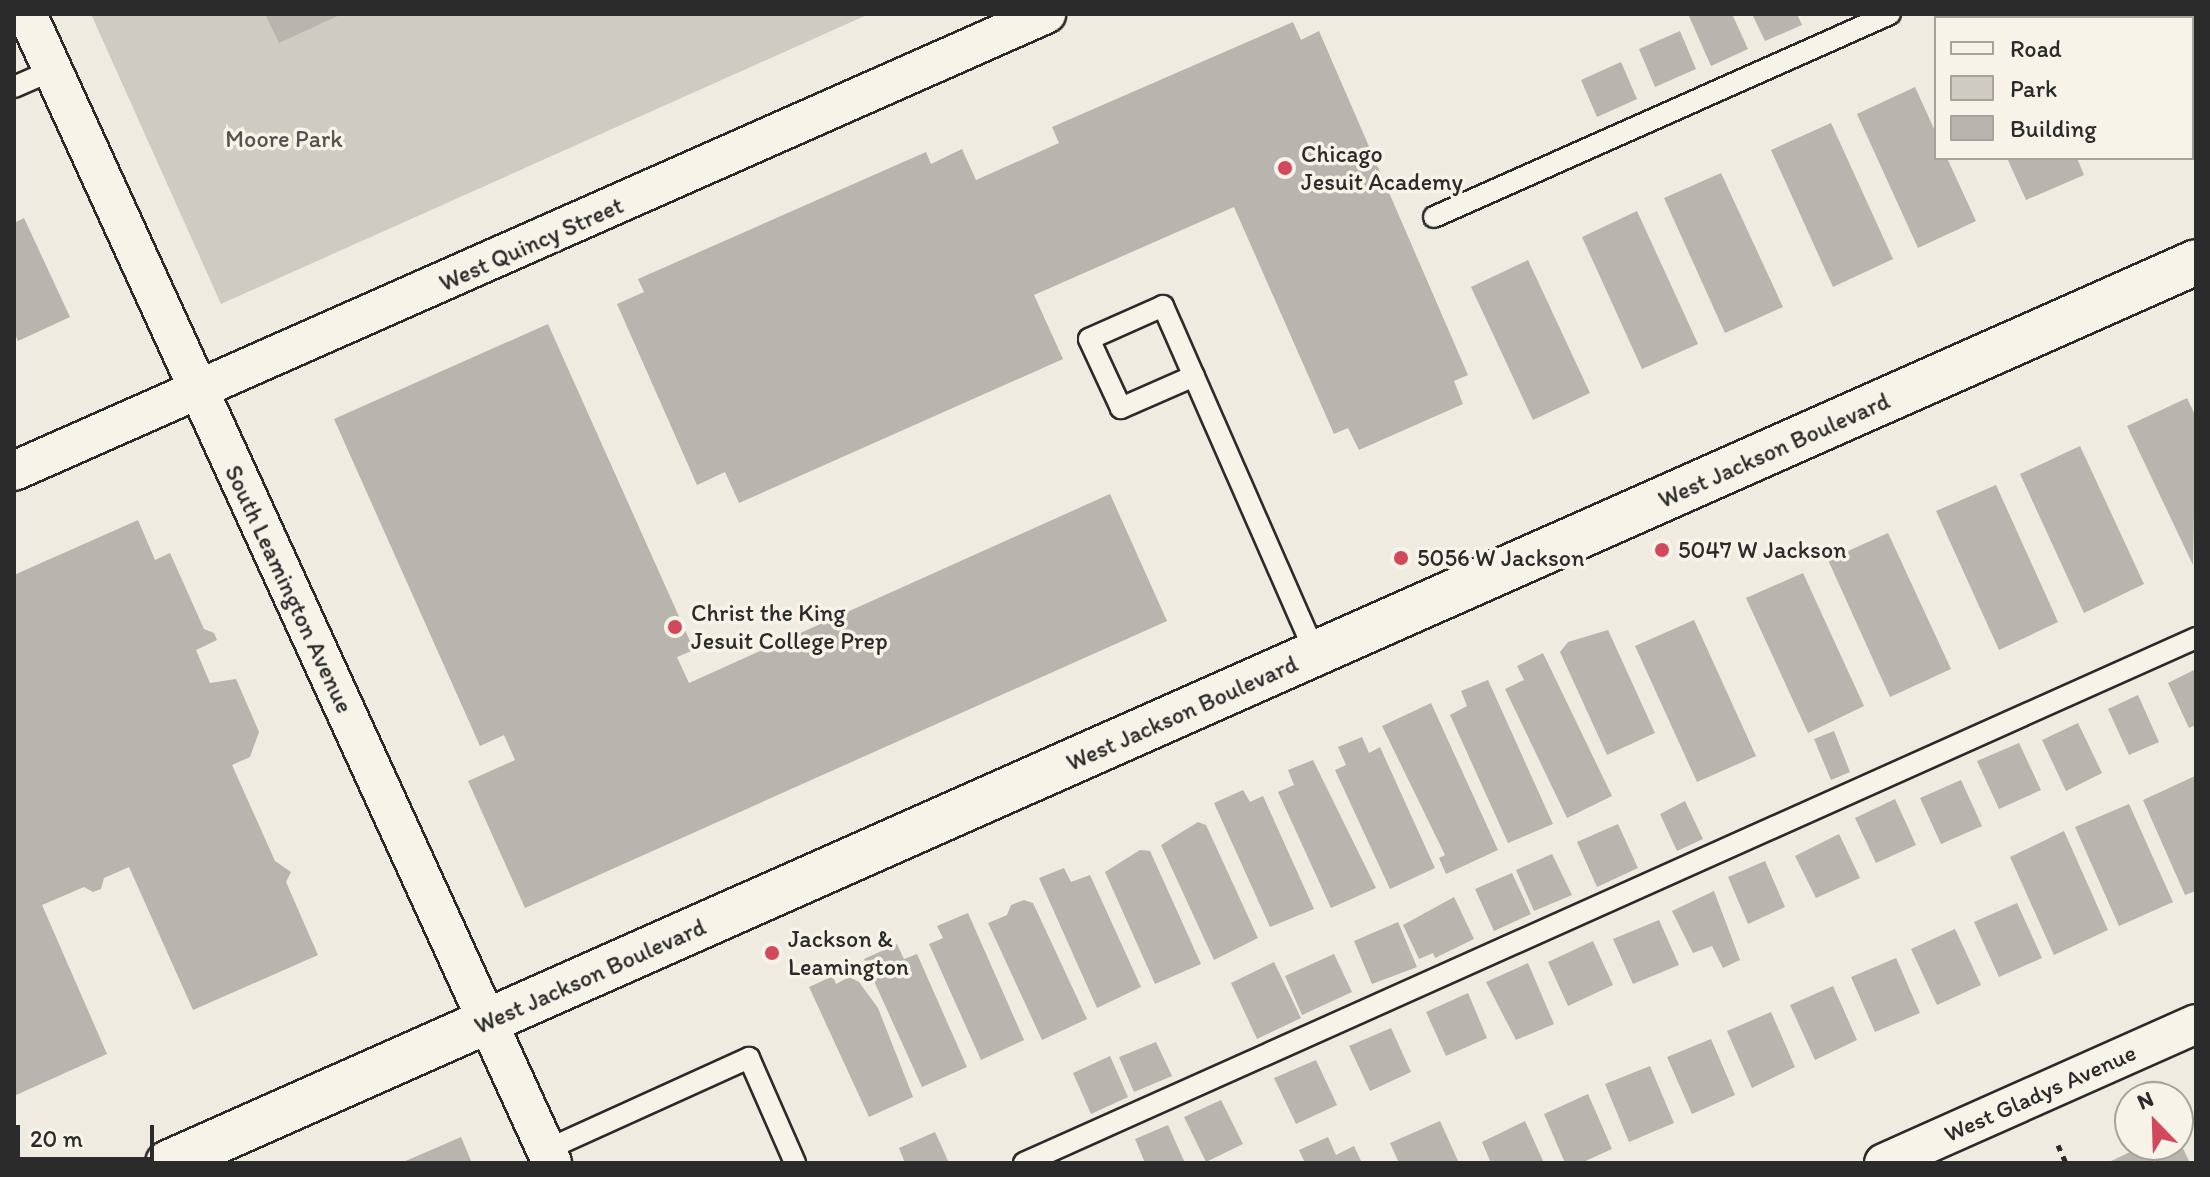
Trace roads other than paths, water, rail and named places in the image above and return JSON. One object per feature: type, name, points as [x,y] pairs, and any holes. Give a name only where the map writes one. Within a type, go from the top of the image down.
[{"type":"street","name":"South Leamington Avenue","points":[[27,14],[549,1156]]},
{"type":"street","name":"West Quincy Street","points":[[14,471],[1046,14]]},
{"type":"street","name":"West Jackson Boulevard","points":[[168,1163],[2196,262]]},
{"type":"street","name":"West Gladys Avenue","points":[[1884,1163],[2196,1024]]},
{"type":"lane","points":[[1434,217],[1890,14]]},
{"type":"lane","points":[[14,87],[53,70]]},
{"type":"lane","points":[[1194,376],[1121,408],[1089,339],[1163,306],[1194,376],[1315,653]]},
{"type":"lane","points":[[1024,1163],[2196,638]]},
{"type":"lane","points":[[549,1156],[749,1058],[795,1163]]},
{"type":"place","name":"Chicago Jesuit Academy","points":[[1285,168]]},
{"type":"place","name":"5047 W Jackson","points":[[1662,550]]},
{"type":"place","name":"5056 W Jackson","points":[[1401,558]]},
{"type":"place","name":"Christ the King Jesuit College Prep","points":[[675,627]]},
{"type":"place","name":"Jackson & Leamington","points":[[772,953]]},
{"type":"park label","name":"Moore Park","points":[[284,139]]}]
